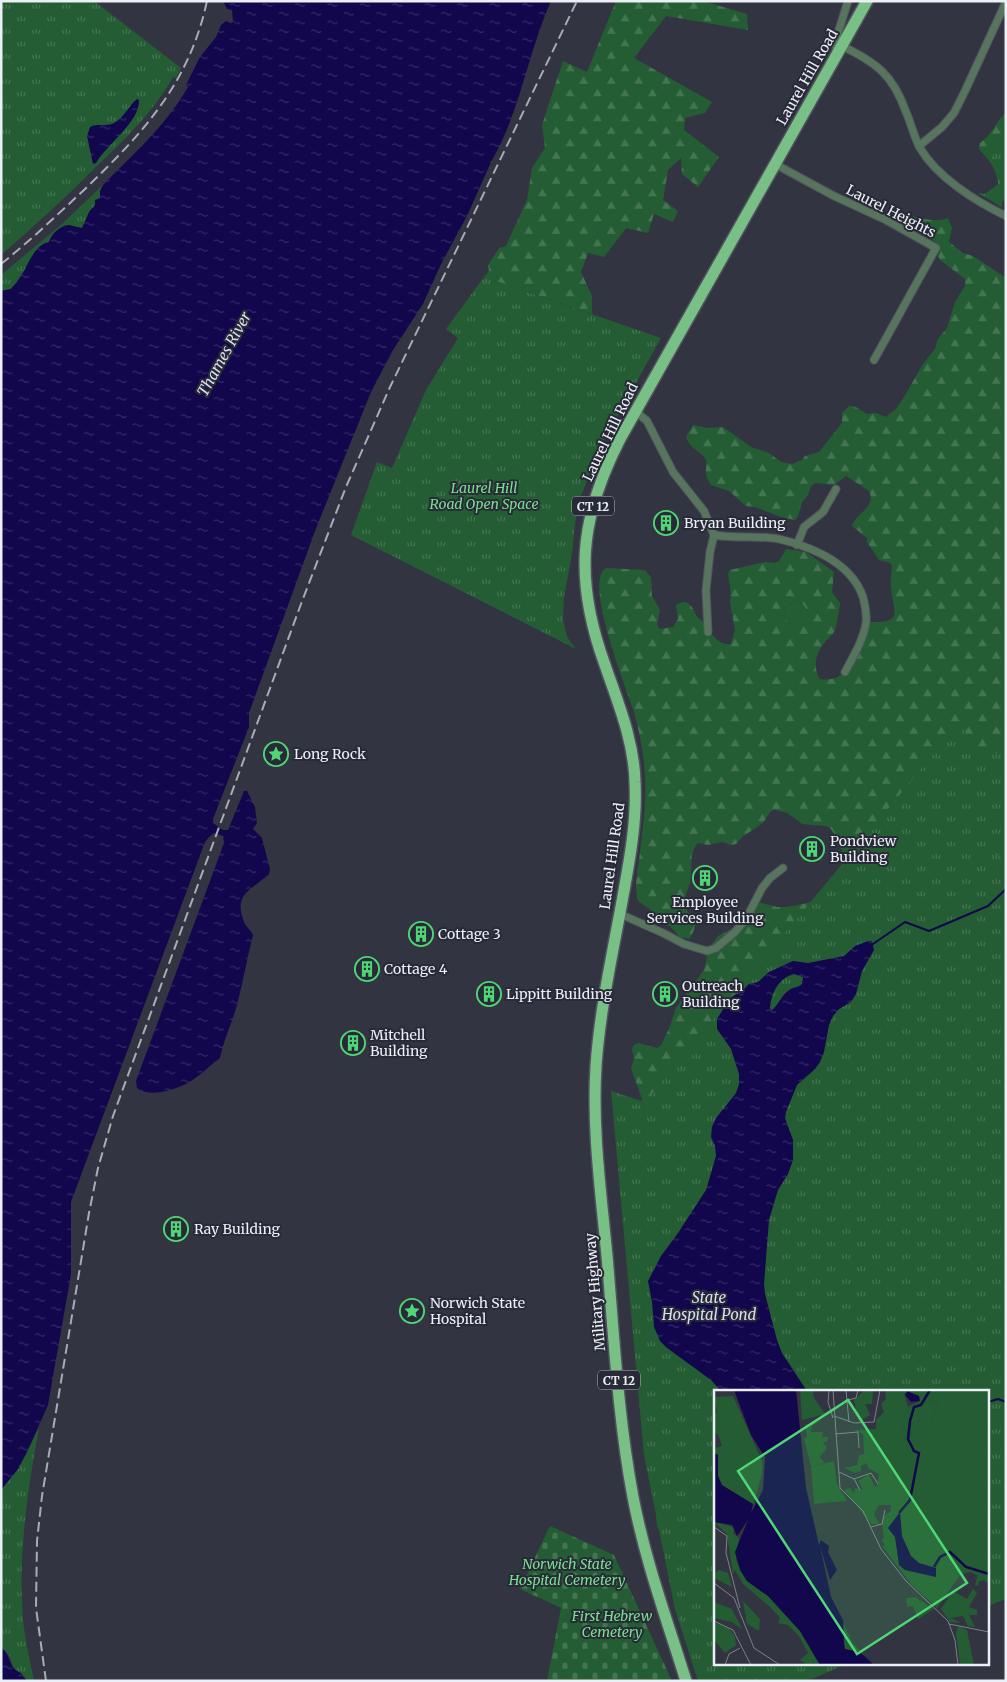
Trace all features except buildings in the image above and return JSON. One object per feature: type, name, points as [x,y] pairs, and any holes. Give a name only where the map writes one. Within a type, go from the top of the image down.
[{"type":"highway","name":"Laurel Hill Road","points":[[596,1071],[603,1004],[633,833],[636,798],[634,764],[628,731],[597,644],[585,588],[585,557],[589,519],[597,490],[636,410],[867,1]]},
{"type":"highway","name":"Military Highway","points":[[596,1071],[595,1103],[598,1155],[630,1478],[639,1526],[651,1571],[686,1681]]},
{"type":"street","points":[[848,1],[836,48],[839,51],[872,63],[893,82],[901,97],[919,146],[928,160],[970,196],[1006,216]]},
{"type":"street","points":[[919,146],[942,127],[954,113],[1006,2]]},
{"type":"street","name":"Laurel Heights","points":[[775,164],[834,196],[886,220],[936,248],[874,360]]},
{"type":"street","points":[[636,410],[647,421],[673,472],[704,511],[714,535],[710,552],[706,590],[708,632]]},
{"type":"street","points":[[797,545],[804,527],[822,512],[836,489]]},
{"type":"street","points":[[714,535],[728,538],[760,537],[779,539],[821,554],[840,564],[851,574],[859,585],[864,603],[866,622],[858,648],[845,672]]},
{"type":"street","points":[[620,914],[684,944],[707,951],[716,948],[735,932],[746,919],[762,888],[770,878],[783,868]]},
{"type":"green space","points":[[1,1],[94,1],[181,68],[176,78],[173,77],[147,115],[127,137],[60,202],[1,255]]},
{"type":"green space","points":[[616,1],[703,1],[747,14],[748,30],[666,16],[634,58],[712,102],[705,113],[685,118],[684,130],[719,157],[698,187],[682,174],[681,158],[668,170],[663,200],[678,211],[673,222],[654,214],[648,233],[626,228],[604,257],[588,253],[581,272],[592,296],[592,314],[484,277],[489,271],[488,265],[499,248],[506,246],[527,200],[532,168],[545,148],[542,125],[563,61],[587,72]]},
{"type":"green space","points":[[1006,112],[1006,190],[998,184],[993,167],[979,148],[980,143],[988,136]]},
{"type":"green space","points":[[1006,117],[1006,174],[990,152]]},
{"type":"green space","points":[[130,159],[101,188],[100,199],[95,200],[95,205],[89,212],[82,229],[65,225],[54,233],[49,242],[39,247],[11,289],[1,291],[1,275],[61,225]]},
{"type":"green space","points":[[1006,178],[1006,198],[1002,202],[1002,207],[978,193],[985,194]]},
{"type":"green space","points":[[913,216],[931,220],[948,218],[952,228],[949,242],[963,253],[973,256],[1006,278],[1006,870],[1000,871],[1006,1565],[990,1410],[990,1390],[714,1390],[714,1397],[663,1538],[657,1526],[655,1502],[642,1099],[631,1068],[634,1059],[632,1049],[638,1043],[657,1048],[661,1045],[676,1008],[704,970],[709,948],[718,936],[735,927],[757,902],[777,907],[787,907],[818,901],[844,862],[844,857],[836,836],[830,828],[802,824],[788,813],[775,810],[771,811],[763,823],[742,837],[736,844],[731,845],[722,842],[708,845],[698,843],[695,847],[685,906],[697,921],[689,939],[680,937],[670,926],[661,924],[654,917],[650,909],[638,901],[636,880],[645,810],[643,755],[633,709],[608,635],[600,592],[600,577],[606,568],[645,570],[651,577],[652,596],[660,610],[657,624],[659,629],[673,627],[678,619],[676,605],[687,602],[717,640],[721,643],[731,644],[735,630],[730,603],[731,593],[728,574],[730,570],[765,562],[775,563],[779,561],[786,549],[806,552],[834,572],[832,592],[840,603],[835,630],[817,655],[816,669],[820,679],[835,678],[842,673],[867,622],[880,622],[892,618],[894,609],[891,582],[892,565],[879,560],[867,542],[867,538],[852,526],[870,502],[869,491],[846,476],[834,485],[815,483],[811,486],[808,495],[802,502],[795,520],[781,517],[755,507],[746,506],[729,491],[711,485],[706,474],[705,458],[692,447],[686,437],[693,425],[708,428],[723,427],[751,447],[769,453],[781,462],[792,464],[802,460],[805,456],[819,452],[842,423],[842,413],[849,406],[854,406],[867,414],[876,413],[886,417],[896,409],[923,364],[935,349],[938,339],[947,328],[955,302],[965,286],[965,279],[940,260],[938,256],[940,249],[931,238],[911,224],[910,220]],"holes":[[[796,600],[803,604],[809,613],[807,621],[796,628],[787,621],[784,608]]]},
{"type":"green space","name":"Laurel Hill Road Open Space","points":[[484,277],[661,338],[600,447],[581,496],[564,597],[563,620],[567,637],[576,649],[351,535],[377,462],[392,468],[426,390],[458,338],[446,329]]},
{"type":"green space","points":[[796,600],[803,604],[809,613],[805,623],[796,628],[787,621],[784,608]]},
{"type":"green space","points":[[958,724],[965,726],[971,755],[1006,752],[1006,850],[997,853],[1006,873],[1006,1599],[990,1605],[990,1390],[714,1390],[714,1664],[847,1664],[807,1681],[698,1681],[675,1609],[644,1455],[611,1091],[645,1102]]},
{"type":"green space","points":[[39,1428],[27,1500],[23,1548],[23,1620],[34,1681],[27,1681],[14,1668],[9,1656],[1,1647],[1,1490],[18,1469]]},
{"type":"green space","points":[[550,1526],[614,1555],[672,1681],[547,1681],[561,1608],[520,1589]]},
{"type":"water","name":"Thames River","points":[[223,1],[551,1],[502,141],[423,304],[393,350],[371,392],[315,531],[249,713],[249,727],[213,819],[213,823],[223,830],[228,830],[244,791],[247,791],[255,807],[257,823],[253,829],[262,838],[270,869],[269,874],[250,889],[242,899],[241,912],[244,922],[253,935],[237,1005],[220,1058],[186,1084],[175,1089],[154,1093],[137,1088],[136,1081],[224,843],[223,836],[214,833],[205,842],[71,1202],[71,1274],[48,1405],[18,1469],[1,1490],[1,291],[11,289],[39,247],[49,242],[52,236],[62,227],[69,225],[82,228],[89,212],[95,205],[95,200],[100,198],[100,191],[103,185],[148,139],[179,102],[188,87],[186,85],[200,57],[216,37],[221,25],[226,21],[231,23],[233,21],[232,10],[227,9]]},
{"type":"water","points":[[137,99],[139,100],[138,108],[129,125],[96,163],[93,164],[87,136],[90,127],[114,123],[121,118]]},
{"type":"water","name":"State Hospital Pond","points":[[872,941],[874,950],[862,971],[856,994],[851,1002],[839,1009],[833,1016],[820,1062],[797,1085],[786,1112],[785,1118],[793,1140],[793,1160],[788,1174],[778,1190],[769,1220],[764,1284],[765,1294],[782,1353],[806,1390],[720,1390],[711,1380],[660,1341],[654,1327],[648,1281],[661,1256],[706,1190],[716,1156],[715,1146],[711,1137],[712,1127],[716,1118],[736,1093],[739,1084],[739,1074],[731,1049],[717,1029],[717,1019],[730,998],[749,984],[758,982],[769,972],[793,961],[808,963],[844,956],[855,946]],"holes":[[[794,974],[803,977],[802,984],[790,990],[772,1010],[770,1009],[776,987],[784,979]]]},
{"type":"water","points":[[1,1647],[14,1668],[27,1681],[1,1681]]},
{"type":"waterway","points":[[873,944],[905,922],[929,931],[988,906],[1006,889]]},
{"type":"waterway","points":[[990,1401],[998,1399],[1006,1402]]},
{"type":"railway","points":[[1,264],[84,190],[144,127],[176,82],[199,31],[207,1]]},
{"type":"railway","points":[[46,1681],[36,1608],[37,1541],[42,1496],[89,1213],[98,1168],[113,1116],[301,604],[346,487],[390,387],[577,1]]},
{"type":"place","name":"Bryan Building","points":[[666,523]]},
{"type":"place","name":"Long Rock","points":[[276,754]]},
{"type":"place","name":"Pondview Building","points":[[812,849]]},
{"type":"place","name":"Employee Services Building","points":[[705,878]]},
{"type":"place","name":"Cottage 3","points":[[421,934]]},
{"type":"place","name":"Cottage 4","points":[[367,969]]},
{"type":"place","name":"Lippitt Building","points":[[489,994]]},
{"type":"place","name":"Outreach Building","points":[[665,994]]},
{"type":"place","name":"Mitchell Building","points":[[353,1043]]},
{"type":"place","name":"Ray Building","points":[[176,1229]]},
{"type":"place","name":"Norwich State Hospital","points":[[412,1311]]},
{"type":"park label","name":"Norwich State Hospital Cemetery","points":[[567,1572]]},
{"type":"park label","name":"First Hebrew Cemetery","points":[[612,1624]]}]
